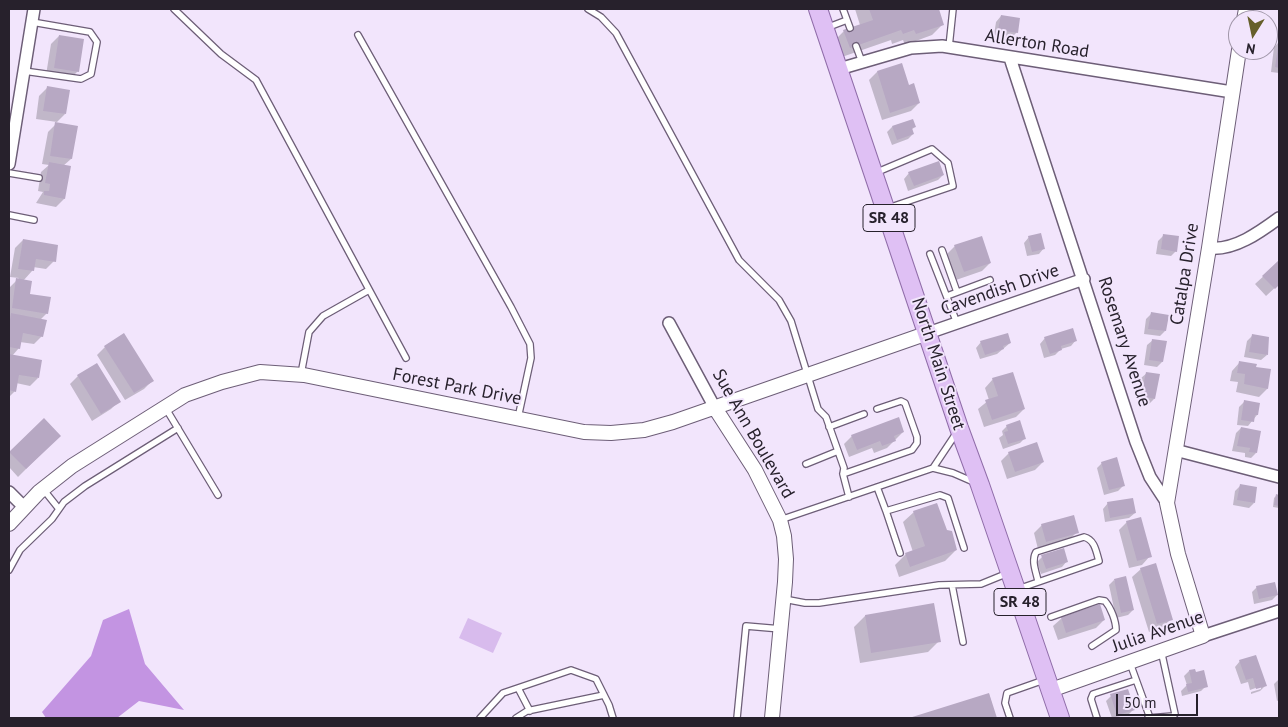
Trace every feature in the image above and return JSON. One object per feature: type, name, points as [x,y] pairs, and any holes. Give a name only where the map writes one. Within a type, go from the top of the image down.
[{"type":"main road","name":"North Main Street","points":[[818,9],[959,428],[1060,718]]},
{"type":"street","points":[[9,164],[34,9]]},
{"type":"street","name":"Allerton Road","points":[[838,69],[911,48],[949,47],[1232,92]]},
{"type":"street","name":"Rosemary Avenue","points":[[1010,58],[1136,442],[1150,476],[1167,503],[1178,554],[1203,636]]},
{"type":"street","name":"Catalpa Drive","points":[[1167,503],[1237,60]]},
{"type":"street","points":[[1209,248],[1222,248],[1234,244],[1262,230],[1279,218]]},
{"type":"street","name":"Cavendish Drive","points":[[928,333],[1084,279]]},
{"type":"street","name":"Sue Ann Boulevard","points":[[669,323],[715,408],[755,470],[780,520],[786,559],[784,599],[772,718]]},
{"type":"street","name":"Forest Park Drive","points":[[9,524],[43,489],[80,461],[185,394],[260,372],[300,374],[584,432],[611,433],[644,430],[715,408],[928,333]]},
{"type":"street","points":[[1175,450],[1279,477]]},
{"type":"street","points":[[9,492],[24,507]]},
{"type":"street","name":"Julia Avenue","points":[[1049,685],[1129,661],[1279,611]]},
{"type":"lane","points":[[174,9],[221,54],[256,80],[406,358]]},
{"type":"lane","points":[[588,9],[601,17],[616,33],[739,260],[779,300],[791,321],[806,376],[818,410],[826,417],[844,468],[843,474],[849,497]]},
{"type":"lane","points":[[843,9],[850,28]]},
{"type":"lane","points":[[949,47],[953,9]]},
{"type":"lane","points":[[824,28],[847,20]]},
{"type":"lane","points":[[24,71],[81,79],[91,74],[97,42],[90,32],[32,22]]},
{"type":"lane","points":[[358,35],[530,344],[531,358],[518,418]]},
{"type":"lane","points":[[856,46],[862,62]]},
{"type":"lane","points":[[874,173],[932,149],[948,163],[953,186],[886,208]]},
{"type":"lane","points":[[9,173],[39,178]]},
{"type":"lane","points":[[9,216],[34,220]]},
{"type":"lane","points":[[942,250],[957,292]]},
{"type":"lane","points":[[930,254],[957,322]]},
{"type":"lane","points":[[947,296],[990,280]]},
{"type":"lane","points":[[300,374],[309,332],[323,316],[370,290]]},
{"type":"lane","points":[[843,474],[912,450],[917,443],[917,437],[905,403],[901,401],[877,409]]},
{"type":"lane","points":[[165,407],[218,495]]},
{"type":"lane","points":[[830,427],[864,414]]},
{"type":"lane","points":[[9,570],[20,550],[52,519],[64,502],[85,486],[178,428]]},
{"type":"lane","points":[[933,468],[959,428]]},
{"type":"lane","points":[[806,464],[838,451]]},
{"type":"lane","points":[[780,520],[933,468],[953,473],[980,485]]},
{"type":"lane","points":[[877,487],[900,553]]},
{"type":"lane","points":[[43,489],[59,509]]},
{"type":"lane","points":[[886,511],[940,495],[945,496],[948,498],[964,548]]},
{"type":"lane","points":[[1016,590],[1099,561],[1094,544],[1090,538],[1084,536],[1036,552],[1033,557],[1033,563],[1038,581]]},
{"type":"lane","points":[[784,599],[805,603],[819,603],[939,585],[981,584],[1010,572]]},
{"type":"lane","points":[[952,585],[962,642]]},
{"type":"lane","points":[[1051,617],[1099,600],[1105,601],[1116,630],[1092,646]]},
{"type":"lane","points":[[737,718],[746,626],[781,629]]},
{"type":"lane","points":[[1129,661],[1149,718],[1175,714],[1161,650]]},
{"type":"lane","points":[[480,718],[503,693],[571,670],[596,679],[609,705],[613,718]]},
{"type":"lane","points":[[1098,718],[1091,696],[1136,680]]},
{"type":"lane","points":[[1010,718],[1005,703],[1007,693],[1049,685]]},
{"type":"lane","points":[[518,688],[530,711]]},
{"type":"lane","points":[[516,718],[530,711],[604,695]]},
{"type":"shaded area","points":[[129,609],[145,664],[184,710],[139,701],[117,718],[46,718],[42,712],[91,656],[103,620]]},
{"type":"shaded area","points":[[468,618],[502,633],[493,653],[459,638]]},
{"type":"building","points":[[869,9],[939,9],[944,25],[916,34],[914,30],[903,34],[901,30],[850,48],[843,30],[873,20]]},
{"type":"building","points":[[1001,15],[1020,18],[1018,33],[998,30]]},
{"type":"building","points":[[59,35],[84,39],[79,72],[54,68]]},
{"type":"building","points":[[1279,47],[1279,68],[1275,67],[1276,60],[1278,60]]},
{"type":"building","points":[[902,63],[909,85],[914,83],[920,103],[890,113],[877,71]]},
{"type":"building","points":[[47,86],[70,90],[66,114],[43,111]]},
{"type":"building","points":[[913,119],[916,127],[912,128],[914,134],[897,140],[892,126]]},
{"type":"building","points":[[55,122],[78,126],[72,159],[50,156]]},
{"type":"building","points":[[939,161],[944,175],[914,186],[908,172]]},
{"type":"building","points":[[49,162],[71,166],[65,199],[44,195],[44,191],[49,191],[50,184],[45,183]]},
{"type":"building","points":[[1041,233],[1045,249],[1032,252],[1028,236]]},
{"type":"building","points":[[1163,234],[1179,236],[1177,252],[1161,249]]},
{"type":"building","points":[[982,236],[991,263],[964,272],[954,245]]},
{"type":"building","points":[[23,239],[58,245],[56,262],[36,259],[34,271],[18,269]]},
{"type":"building","points":[[1279,260],[1279,285],[1275,289],[1262,276]]},
{"type":"building","points":[[16,278],[32,281],[30,294],[51,297],[48,314],[12,308]]},
{"type":"building","points":[[1151,312],[1169,315],[1166,331],[1148,329]]},
{"type":"building","points":[[11,313],[47,320],[43,337],[23,333],[20,349],[9,347]]},
{"type":"building","points":[[1073,328],[1077,341],[1061,346],[1062,350],[1050,354],[1044,337]]},
{"type":"building","points":[[124,333],[154,381],[134,393],[104,346]]},
{"type":"building","points":[[1008,333],[1011,343],[1003,346],[1004,349],[985,355],[980,341]]},
{"type":"building","points":[[1252,334],[1269,337],[1268,355],[1249,352]]},
{"type":"building","points":[[1152,339],[1167,341],[1163,362],[1149,360]]},
{"type":"building","points":[[9,354],[42,360],[39,378],[19,375],[16,392],[9,390]]},
{"type":"building","points":[[1239,361],[1257,364],[1256,367],[1271,369],[1268,389],[1244,384],[1245,374],[1237,373]]},
{"type":"building","points":[[97,363],[121,402],[101,414],[77,375]]},
{"type":"building","points":[[1013,372],[1025,409],[992,420],[985,400],[998,396],[992,378]]},
{"type":"building","points":[[1146,372],[1160,374],[1155,399],[1141,396]]},
{"type":"building","points":[[1244,400],[1260,403],[1258,415],[1255,415],[1254,422],[1241,420]]},
{"type":"building","points":[[899,417],[904,432],[894,436],[896,441],[882,446],[880,441],[857,450],[851,435]]},
{"type":"building","points":[[44,418],[61,436],[26,469],[9,452]]},
{"type":"building","points":[[1020,420],[1026,439],[1008,444],[1004,432],[1008,431],[1006,425]]},
{"type":"building","points":[[1241,427],[1261,431],[1257,453],[1249,452],[1250,448],[1237,446]]},
{"type":"building","points":[[1037,442],[1044,462],[1015,472],[1008,452]]},
{"type":"building","points":[[1117,457],[1125,486],[1109,490],[1101,462]]},
{"type":"building","points":[[1240,484],[1257,487],[1255,503],[1237,500]]},
{"type":"building","points":[[1276,494],[1279,495],[1279,506],[1274,505]]},
{"type":"building","points":[[1133,498],[1136,513],[1110,518],[1107,502]]},
{"type":"building","points":[[937,503],[947,530],[952,531],[957,550],[910,567],[905,553],[925,546],[913,511]]},
{"type":"building","points":[[1074,515],[1079,533],[1046,542],[1041,524]]},
{"type":"building","points":[[1141,517],[1152,557],[1137,561],[1126,521]]},
{"type":"building","points":[[1064,548],[1068,562],[1046,569],[1041,555]]},
{"type":"building","points":[[1156,563],[1173,620],[1157,624],[1140,568]]},
{"type":"building","points":[[1126,576],[1134,610],[1121,613],[1114,579]]},
{"type":"building","points":[[1275,582],[1278,595],[1259,599],[1256,586]]},
{"type":"building","points":[[934,603],[941,642],[871,653],[865,615]]},
{"type":"building","points":[[1100,604],[1105,620],[1066,633],[1061,617]]},
{"type":"building","points":[[1256,655],[1267,686],[1256,689],[1253,678],[1246,680],[1239,660]]},
{"type":"building","points":[[1195,669],[1196,672],[1204,670],[1208,687],[1188,692],[1186,684],[1192,683],[1189,670]]},
{"type":"building","points":[[1128,689],[1135,710],[1117,715],[1110,694]]},
{"type":"building","points":[[989,693],[997,718],[909,718]]}]
